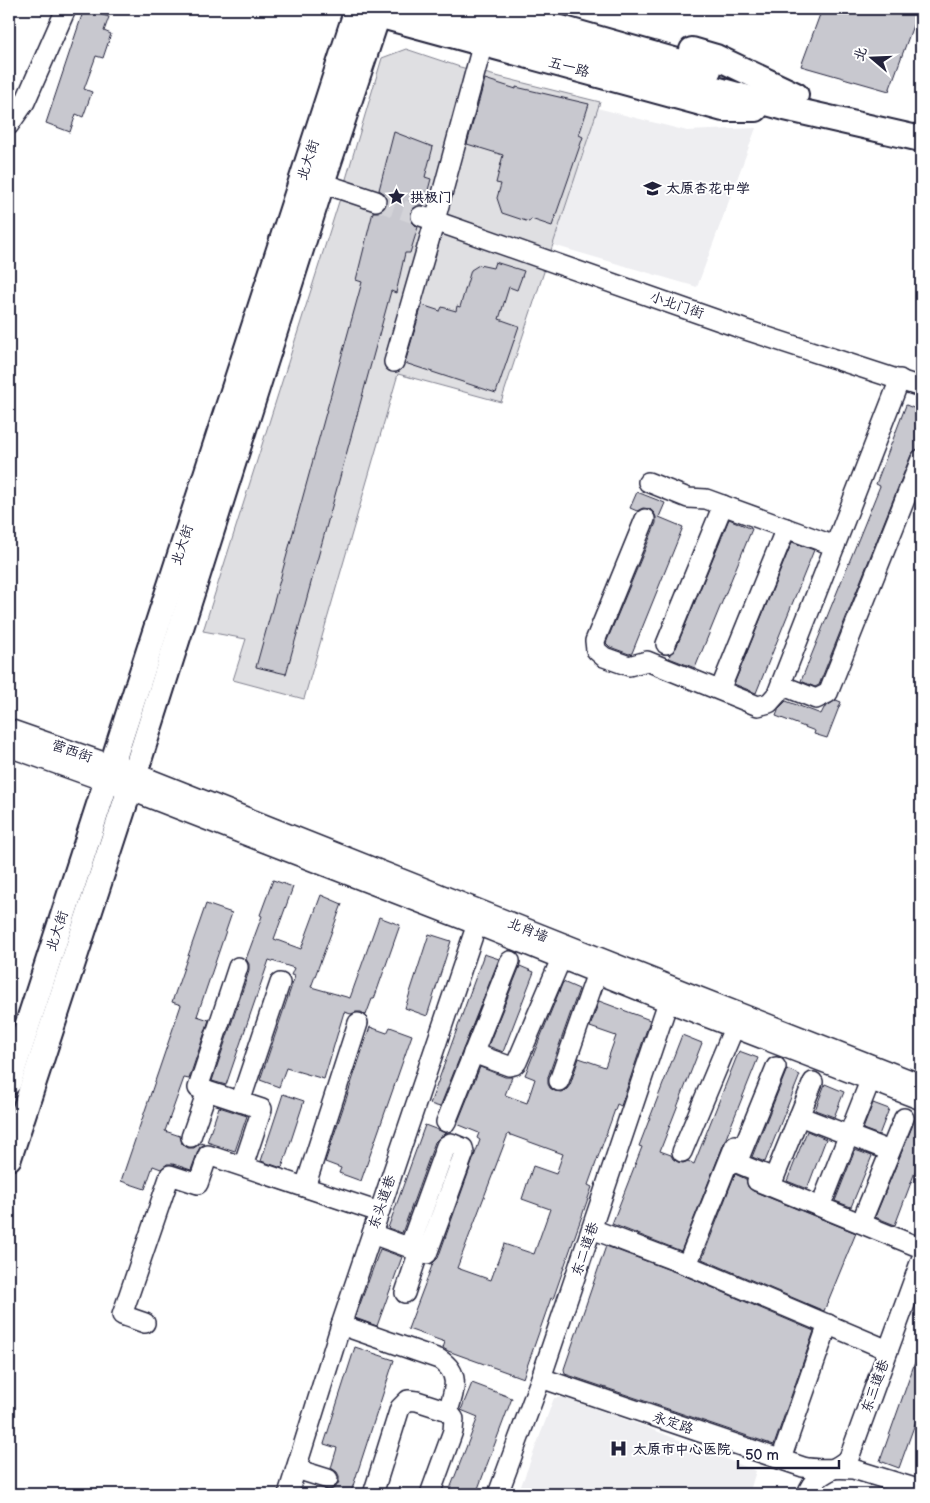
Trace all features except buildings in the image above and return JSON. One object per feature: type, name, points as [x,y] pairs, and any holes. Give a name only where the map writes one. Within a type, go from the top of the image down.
[{"type":"main road","name":"五一路","points":[[424,9],[791,102],[921,122]]},
{"type":"main road","name":"五一路","points":[[494,9],[791,102],[921,139]]},
{"type":"main road","name":"五一路","points":[[545,9],[716,57],[791,102]]},
{"type":"main road","name":"五一路","points":[[365,10],[723,109],[791,102]]},
{"type":"main road","points":[[9,1158],[132,782],[322,183],[365,10]]},
{"type":"main road","name":"北大街","points":[[9,1082],[108,773],[365,10]]},
{"type":"street","points":[[9,125],[25,102],[66,9]]},
{"type":"street","points":[[394,362],[428,218],[483,44]]},
{"type":"street","points":[[322,183],[376,201]]},
{"type":"street","name":"小北门街","points":[[428,218],[743,329],[921,387]]},
{"type":"street","points":[[645,519],[595,641],[596,650],[604,658],[629,666],[647,660],[758,706],[769,703],[777,694],[781,685],[900,379]]},
{"type":"street","points":[[781,685],[816,700],[828,693],[921,459]]},
{"type":"street","points":[[648,482],[688,498],[706,499],[835,546]]},
{"type":"street","points":[[666,644],[723,505]]},
{"type":"street","points":[[720,690],[786,528]]},
{"type":"street","name":"营西街","points":[[9,729],[132,782]]},
{"type":"street","name":"营西街","points":[[9,747],[108,773]]},
{"type":"street","name":"北肖墙","points":[[132,782],[479,918],[921,1084]]},
{"type":"street","points":[[479,918],[561,959],[921,1100]]},
{"type":"street","name":"东头道巷","points":[[288,1494],[341,1325],[479,918]]},
{"type":"street","points":[[473,1052],[509,1066],[517,1062],[561,959]]},
{"type":"street","points":[[446,1122],[510,961]]},
{"type":"street","points":[[238,967],[198,1088],[262,1109],[244,1166]]},
{"type":"street","points":[[559,1081],[597,973]]},
{"type":"street","points":[[240,1102],[280,983]]},
{"type":"street","name":"东二道巷","points":[[505,1494],[672,1004]]},
{"type":"street","points":[[305,1187],[358,1023]]},
{"type":"street","points":[[682,1152],[734,1028]]},
{"type":"street","points":[[687,1265],[774,1043]]},
{"type":"street","points":[[776,1068],[737,1163],[774,1178],[812,1082]]},
{"type":"street","points":[[825,1195],[870,1080]]},
{"type":"street","points":[[191,1137],[207,1090]]},
{"type":"street","points":[[799,1116],[890,1151]]},
{"type":"street","points":[[866,1213],[904,1118]]},
{"type":"street","points":[[372,1234],[414,1250],[427,1254],[464,1153],[463,1148],[451,1143],[446,1146],[414,1250],[405,1294]]},
{"type":"street","points":[[145,1323],[122,1315],[170,1175],[198,1184],[208,1155],[379,1212]]},
{"type":"street","points":[[726,1168],[921,1248]]},
{"type":"street","points":[[595,1230],[687,1265],[888,1350]]},
{"type":"street","name":"东三道巷","points":[[807,1494],[815,1480],[823,1473],[842,1464],[848,1458],[921,1260]]},
{"type":"street","points":[[781,1459],[828,1324]]},
{"type":"street","points":[[341,1325],[439,1359],[447,1364],[453,1374],[455,1387],[448,1411]]},
{"type":"street","name":"东二道巷","points":[[498,1494],[544,1380]]},
{"type":"street","name":"永定路","points":[[544,1380],[814,1469],[853,1469],[921,1490]]},
{"type":"street","points":[[372,1494],[400,1408],[408,1400],[448,1411],[454,1419],[453,1431],[430,1494]]},
{"type":"street","points":[[296,1468],[328,1479]]},
{"type":"shaded area","points":[[406,49],[460,67],[600,102],[501,402],[398,374],[304,699],[233,680],[246,639],[203,631],[343,189],[382,58]]},
{"type":"shaded area","name":"太原杏花中学","points":[[597,108],[687,131],[756,128],[697,287],[553,245]]},
{"type":"shaded area","name":"太原市中心医院","points":[[563,1397],[649,1428],[756,1471],[749,1494],[518,1494],[554,1398]]},
{"type":"tunnel","points":[[376,201],[421,216]]},
{"type":"place","name":"太原杏花中学","points":[[652,188]]},
{"type":"place","name":"拱极门","points":[[396,197]]},
{"type":"place","name":"太原市中心医院","points":[[619,1449]]}]
